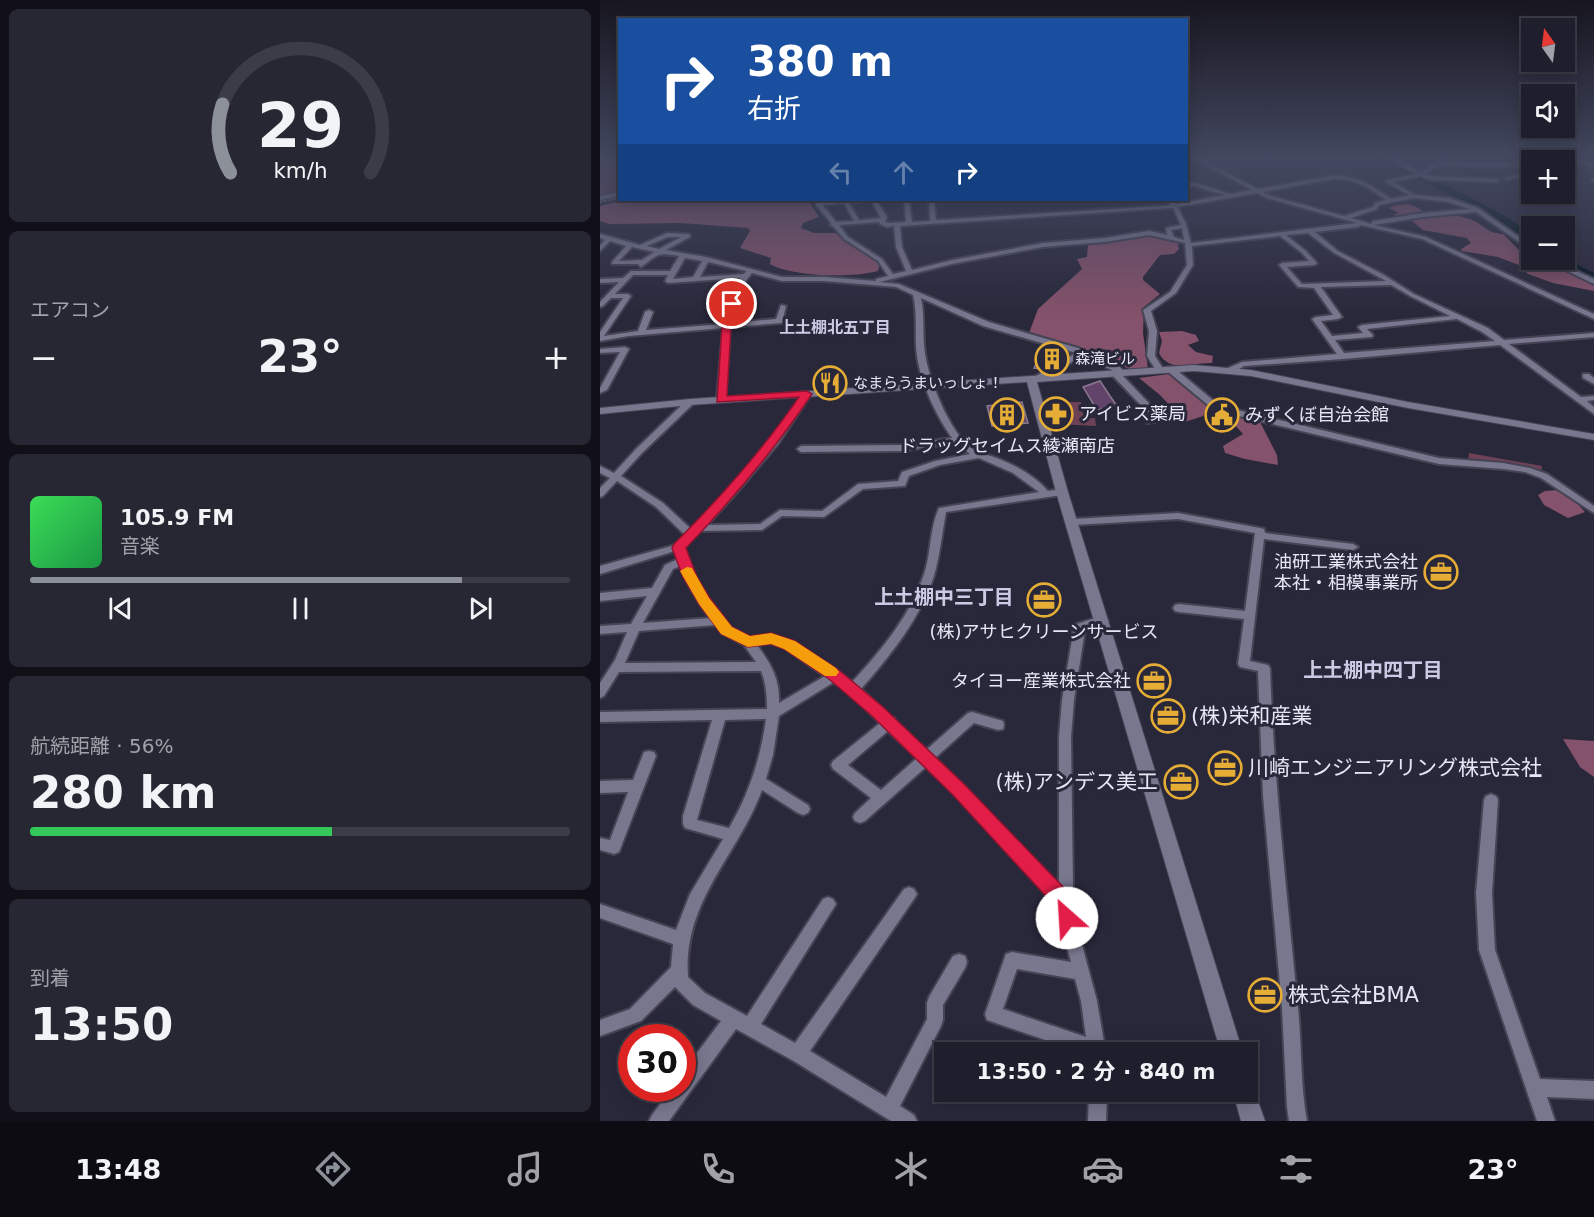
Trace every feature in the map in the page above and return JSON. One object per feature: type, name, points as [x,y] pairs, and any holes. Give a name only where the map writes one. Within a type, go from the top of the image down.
[{"type":"street","points":[[823,211],[846,238],[884,264],[892,277]]},
{"type":"street","points":[[851,211],[857,221]]},
{"type":"street","points":[[881,211],[884,217],[882,223],[897,225],[1104,211]]},
{"type":"street","points":[[907,211],[909,224]]},
{"type":"street","points":[[932,211],[933,221]]},
{"type":"street","points":[[1177,211],[1184,226],[1190,266],[1177,288],[1148,310],[1153,331],[1151,356],[1165,370],[1218,408],[1439,461],[1527,470],[1544,476],[1594,510]]},
{"type":"street","points":[[1323,211],[1364,224],[1424,238],[1594,317]]},
{"type":"street","points":[[1345,218],[1366,211]]},
{"type":"street","points":[[875,282],[1037,246],[1105,240],[1144,233],[1171,238],[1187,244],[1463,211]]},
{"type":"street","points":[[1479,211],[1521,241]]},
{"type":"street","points":[[832,224],[883,220]]},
{"type":"street","points":[[897,225],[899,248],[910,273]]},
{"type":"street","points":[[1171,238],[1168,228],[1184,226]]},
{"type":"street","points":[[1310,231],[1336,252],[1412,294],[1485,330],[1594,411]]},
{"type":"street","points":[[1281,234],[1314,263],[1282,265],[1300,286],[1394,283]]},
{"type":"street","points":[[630,244],[614,263],[643,263],[660,250],[688,236],[667,235],[642,246]]},
{"type":"street","points":[[600,236],[706,259],[782,279],[875,282],[897,285],[1002,330],[1082,352],[1117,369],[1118,373],[1159,419]]},
{"type":"street","points":[[600,249],[609,239]]},
{"type":"street","points":[[683,255],[668,281],[744,276]]},
{"type":"street","points":[[695,280],[706,259]]},
{"type":"street","points":[[721,400],[726,326],[744,276],[751,270]]},
{"type":"street","points":[[1569,270],[1594,282]]},
{"type":"street","points":[[601,305],[631,273],[673,273]]},
{"type":"street","points":[[600,281],[624,280]]},
{"type":"street","points":[[1316,285],[1338,317],[1316,319],[1343,357]]},
{"type":"street","points":[[916,293],[922,314],[918,334],[921,359],[956,440],[971,452],[1021,473],[1054,493]]},
{"type":"street","points":[[600,338],[628,296],[610,296]]},
{"type":"street","points":[[600,338],[779,321],[783,306]]},
{"type":"street","points":[[641,333],[649,312]]},
{"type":"street","points":[[1330,338],[1369,335],[1362,327],[1460,317]]},
{"type":"street","points":[[1231,370],[1242,364],[1594,335]]},
{"type":"street","points":[[600,351],[625,349],[603,390],[600,391]]},
{"type":"street","points":[[1035,379],[1082,352]]},
{"type":"street","points":[[601,413],[690,402],[807,394],[1165,370],[1231,370],[1408,405],[1594,437]]},
{"type":"street","points":[[1586,376],[1594,382]]},
{"type":"street","points":[[1035,379],[1054,493],[1072,522],[1229,1042]]},
{"type":"street","points":[[600,570],[679,548],[730,495],[775,442],[807,394]]},
{"type":"street","points":[[1579,399],[1594,399]]},
{"type":"street","points":[[600,494],[690,402]]},
{"type":"street","points":[[801,449],[901,448],[956,440]]},
{"type":"street","points":[[600,469],[640,490],[693,531],[762,526],[780,513],[824,514],[861,486],[902,484],[905,474],[938,463],[981,455]]},
{"type":"street","points":[[853,689],[887,652],[900,634],[925,586],[942,510],[1054,493]]},
{"type":"street","points":[[1072,522],[1178,516],[1260,531],[1244,664],[1264,668],[1265,748],[1292,1021],[1294,1103],[1298,1121]]},
{"type":"street","points":[[1259,536],[1353,547]]},
{"type":"street","points":[[679,548],[682,561],[718,621],[738,638],[748,642],[771,639],[789,645],[853,689],[927,758],[1062,900],[1082,972],[1095,1042]]},
{"type":"street","points":[[600,693],[669,567],[682,561]]},
{"type":"street","points":[[600,597],[656,591]]},
{"type":"street","points":[[1179,608],[1250,616]]},
{"type":"street","points":[[600,630],[718,621]]},
{"type":"street","points":[[1062,900],[1066,887],[1065,737],[1070,688],[1080,627],[1102,621]]},
{"type":"street","points":[[748,642],[766,666],[773,692],[771,730],[758,781],[733,835],[697,894],[681,939],[680,981],[699,999],[798,1054],[908,1121]]},
{"type":"street","points":[[615,668],[766,666]]},
{"type":"street","points":[[600,717],[772,714],[835,675]]},
{"type":"street","points":[[720,716],[690,816],[690,824],[733,835]]},
{"type":"street","points":[[860,817],[972,717],[998,725]]},
{"type":"street","points":[[881,798],[838,765],[890,722]]},
{"type":"street","points":[[600,844],[614,847],[649,756]]},
{"type":"street","points":[[758,781],[803,809]]},
{"type":"street","points":[[600,787],[637,786]]},
{"type":"street","points":[[1491,800],[1484,893],[1487,950],[1546,1121]]},
{"type":"street","points":[[798,1054],[909,894]]},
{"type":"street","points":[[749,1028],[828,904]]},
{"type":"street","points":[[600,911],[681,939]]},
{"type":"street","points":[[1072,1042],[993,1014],[1012,960],[1082,972]]},
{"type":"street","points":[[889,1109],[935,1020],[936,1003],[959,962]]},
{"type":"street","points":[[600,1028],[635,1015],[679,971]]},
{"type":"street","points":[[696,1069],[733,1019]]},
{"type":"street","points":[[1535,1089],[1594,1090]]},
{"type":"street","points":[[658,1121],[672,1102]]},
{"type":"street","points":[[1097,1121],[1098,1102]]},
{"type":"street","points":[[1247,1102],[1253,1121]]},
{"type":"shaded area","points":[[600,211],[815,211],[819,217],[803,223],[801,228],[814,233],[835,233],[880,264],[878,271],[854,275],[793,272],[770,264],[771,258],[740,248],[750,231],[748,228],[681,223],[609,224],[600,221]]},
{"type":"shaded area","points":[[1396,211],[1422,211],[1466,218],[1477,222],[1489,231],[1503,234],[1521,252],[1521,266],[1498,257],[1462,251],[1461,249],[1471,243],[1467,238],[1423,230],[1407,217],[1399,218],[1394,214],[1399,213]]},
{"type":"shaded area","points":[[1154,235],[1178,243],[1179,249],[1174,254],[1160,255],[1143,277],[1143,280],[1160,294],[1144,307],[1143,333],[1148,369],[1132,370],[1084,350],[1029,333],[1038,309],[1082,269],[1077,259],[1087,257],[1088,244]]},
{"type":"shaded area","points":[[1528,270],[1563,270],[1594,283],[1594,291],[1553,283],[1526,272]]},
{"type":"shaded area","points":[[1182,331],[1196,335],[1199,341],[1188,345],[1196,352],[1213,356],[1212,363],[1182,366],[1169,363],[1164,359],[1159,353],[1162,341],[1159,332]]},
{"type":"shaded area","points":[[1169,374],[1208,407],[1203,416],[1185,422],[1160,395],[1139,378]]},
{"type":"shaded area","points":[[1054,402],[1081,402],[1084,418],[1095,418],[1096,426],[1058,424]]},
{"type":"shaded area","points":[[1238,416],[1260,422],[1277,455],[1278,465],[1225,453],[1223,446],[1243,434],[1233,423]]},
{"type":"shaded area","points":[[1469,453],[1542,466],[1541,474],[1468,462]]},
{"type":"shaded area","points":[[1558,490],[1576,502],[1585,512],[1568,518],[1544,505],[1538,495],[1545,491]]},
{"type":"shaded area","points":[[1563,739],[1594,741],[1594,777],[1580,767]]},
{"type":"building","name":"森滝ビル","points":[[1044,347],[1059,351],[1066,356],[1043,369],[1034,368]]},
{"type":"building","points":[[1100,381],[1117,406],[1097,410],[1083,387]]},
{"type":"building","name":"ドラッグセイムス綾瀬南店","points":[[1022,402],[1028,423],[992,426],[987,406]]},
{"type":"waterway","points":[[1488,211],[1508,221],[1521,231]]},
{"type":"waterway","points":[[1575,268],[1594,277]]},
{"type":"slow traffic","points":[[687,571],[704,601],[726,630],[748,642],[771,639],[789,645],[831,672]]},
{"type":"place","name":"森滝ビル","points":[[1052,359]]},
{"type":"place","name":"なまらうまいっしょ！","points":[[830,383]]},
{"type":"place","name":"アイビス薬局","points":[[1056,414]]},
{"type":"place","name":"ドラッグセイムス綾瀬南店","points":[[1007,415]]},
{"type":"place","name":"みずくぼ自治会館","points":[[1222,415]]},
{"type":"place","name":"油研工業株式会社 本社・相模事業所","points":[[1441,572]]},
{"type":"place","name":"(株)アサヒクリーンサービス","points":[[1044,600]]},
{"type":"place","name":"タイヨー産業株式会社","points":[[1154,681]]},
{"type":"place","name":"(株)栄和産業","points":[[1168,716]]},
{"type":"place","name":"川崎エンジニアリング株式会社","points":[[1225,768]]},
{"type":"place","name":"(株)アンデス美工","points":[[1181,782]]},
{"type":"place","name":"株式会社BMA","points":[[1265,995]]},
{"type":"district","name":"上土棚北五丁目","points":[[835,327]]},
{"type":"district","name":"上土棚中三丁目","points":[[944,597]]},
{"type":"district","name":"上土棚中四丁目","points":[[1373,670]]},
{"type":"route","points":[[732,304],[726,326],[721,400],[807,394],[775,442],[730,495],[679,548],[682,561],[690,577],[704,601],[726,630],[748,642],[771,639],[789,645],[835,675],[878,711],[958,789],[1062,900],[1067,918]]}]
